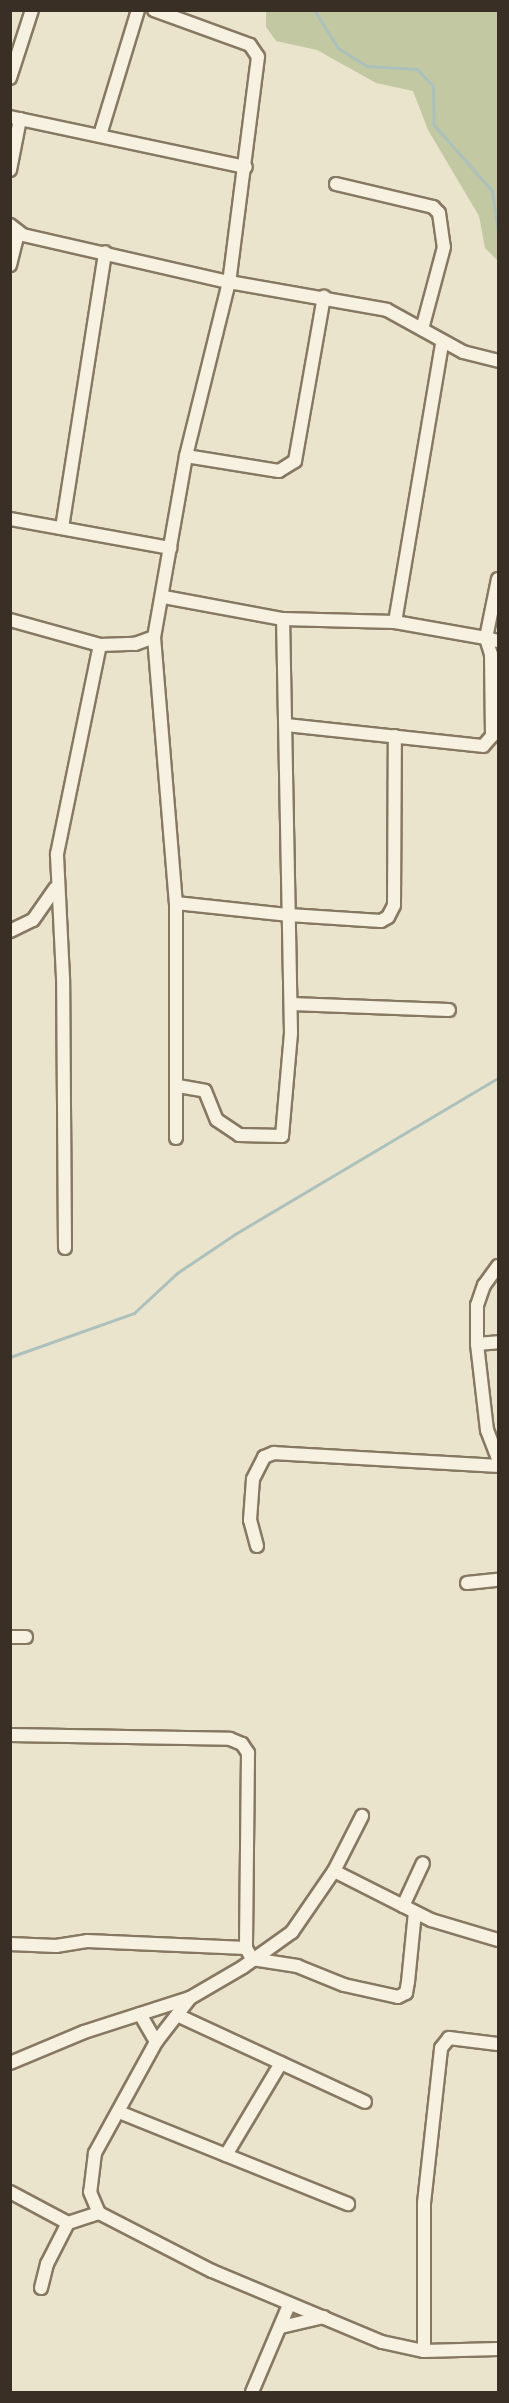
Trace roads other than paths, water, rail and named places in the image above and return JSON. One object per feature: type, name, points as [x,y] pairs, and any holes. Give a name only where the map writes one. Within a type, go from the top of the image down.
[{"type":"street","points":[[10,78],[32,10]]},
{"type":"street","points":[[100,135],[138,10]]},
{"type":"street","points":[[154,10],[256,51],[258,65],[229,282],[186,456],[164,597],[154,638],[176,903],[178,1086],[176,1138]]},
{"type":"street","points":[[10,170],[15,118],[246,167]]},
{"type":"street","points":[[336,184],[433,207],[439,213],[444,247],[422,328]]},
{"type":"street","points":[[10,265],[14,229],[229,282],[324,297],[387,310],[422,328],[442,342],[498,362]]},
{"type":"street","points":[[62,528],[105,252]]},
{"type":"street","points":[[186,456],[279,471],[295,461],[324,297]]},
{"type":"street","points":[[394,622],[442,342]]},
{"type":"street","points":[[10,519],[170,548]]},
{"type":"street","points":[[285,725],[483,746],[489,742],[491,654],[498,579]]},
{"type":"street","points":[[164,597],[283,619],[394,622],[492,640]]},
{"type":"street","points":[[178,1086],[205,1091],[217,1120],[238,1135],[282,1136],[291,1004],[283,619]]},
{"type":"street","points":[[10,620],[100,645],[135,644],[154,638]]},
{"type":"street","points":[[65,1248],[63,978],[55,888],[57,854],[100,645]]},
{"type":"street","points":[[176,903],[289,915],[381,921],[388,917],[394,905],[395,736]]},
{"type":"street","points":[[10,931],[33,920],[55,888]]},
{"type":"street","points":[[291,1004],[449,1010]]},
{"type":"street","points":[[498,1266],[484,1285],[477,1305],[477,1344],[487,1430],[498,1458]]},
{"type":"street","points":[[477,1344],[498,1342]]},
{"type":"street","points":[[257,1546],[250,1520],[253,1479],[264,1457],[274,1453],[498,1466]]},
{"type":"street","points":[[467,1583],[498,1580]]},
{"type":"street","points":[[10,1637],[26,1637]]},
{"type":"street","points":[[10,1735],[230,1738],[242,1743],[248,1753],[249,1954]]},
{"type":"street","points":[[362,1816],[334,1871],[292,1932],[249,1954],[190,1998],[156,2042],[95,2153],[90,2172],[92,2204],[99,2213],[290,2305],[325,2317],[382,2342],[424,2351],[498,2349]]},
{"type":"street","points":[[404,1905],[423,1863]]},
{"type":"street","points":[[334,1871],[415,1912],[498,1940]]},
{"type":"street","points":[[10,1944],[56,1946],[87,1941],[249,1954],[297,1966],[344,1985],[398,1997],[406,1993],[415,1912]]},
{"type":"street","points":[[10,2063],[140,2014],[190,1998]]},
{"type":"street","points":[[140,2014],[156,2042]]},
{"type":"street","points":[[177,2015],[365,2102]]},
{"type":"street","points":[[424,2351],[424,2203],[441,2048],[449,2038],[498,2044]]},
{"type":"street","points":[[226,2155],[281,2063]]},
{"type":"street","points":[[119,2112],[348,2205]]},
{"type":"street","points":[[10,2192],[68,2223]]},
{"type":"street","points":[[41,2288],[47,2264],[68,2223],[99,2213]]},
{"type":"street","points":[[252,2392],[290,2305]]},
{"type":"street","points":[[281,2327],[325,2317]]},
{"type":"waterway","points":[[314,10],[338,48],[367,66],[417,69],[433,86],[434,125],[492,191],[498,232]]},
{"type":"waterway","points":[[10,1357],[134,1313],[177,1273],[235,1234],[498,1078]]}]
